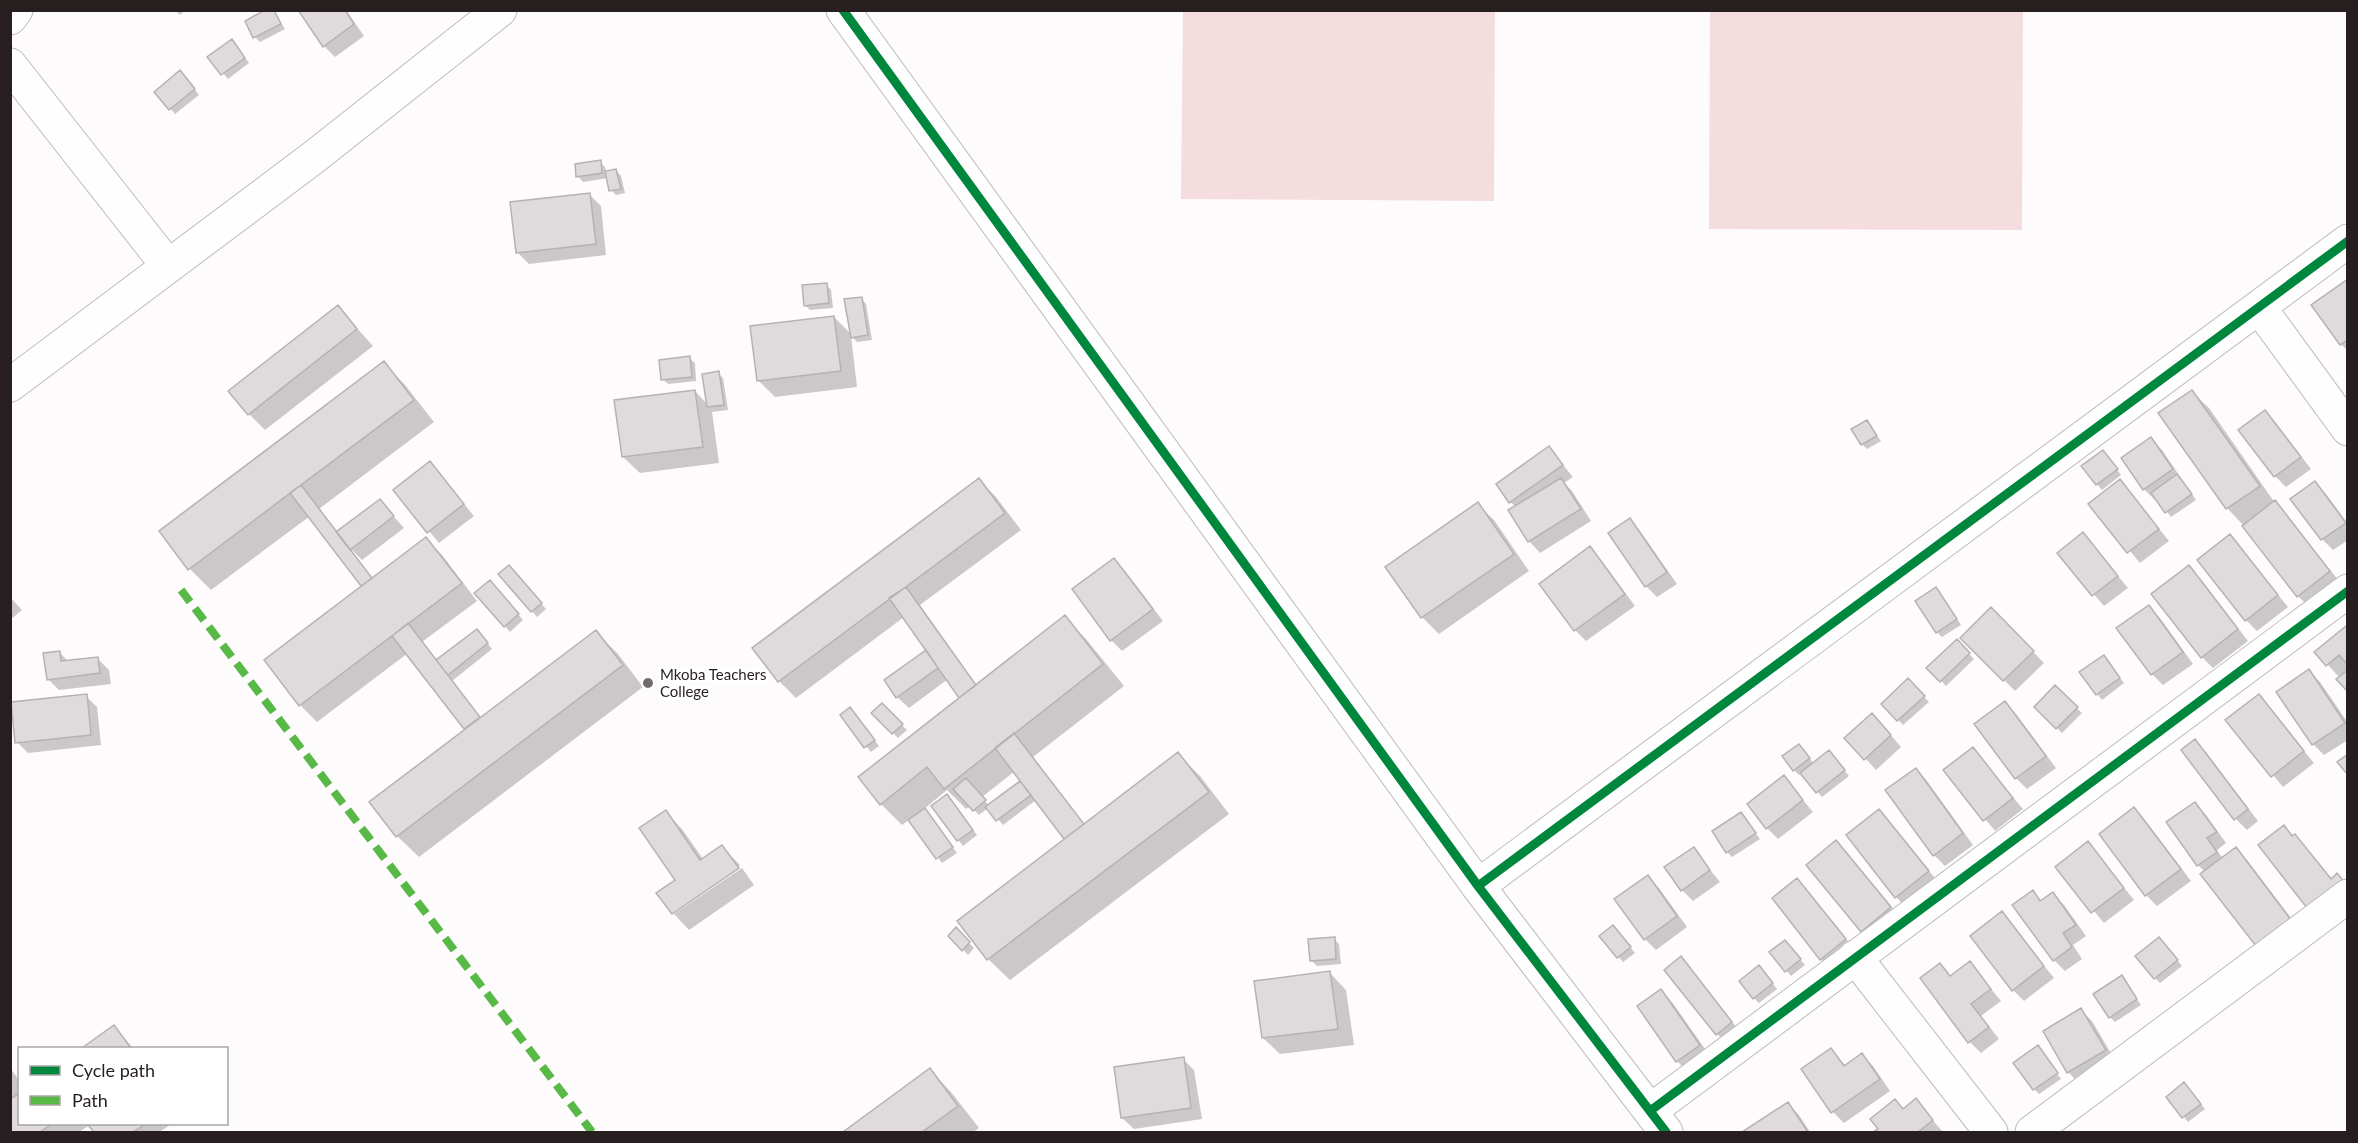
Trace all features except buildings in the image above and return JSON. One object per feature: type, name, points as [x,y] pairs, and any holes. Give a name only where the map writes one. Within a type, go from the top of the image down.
[{"type":"street","points":[[10,18],[16,10]]},
{"type":"street","points":[[10,385],[314,158],[500,10]]},
{"type":"street","points":[[843,10],[1479,886],[1658,1122],[1855,957],[2348,591]]},
{"type":"street","points":[[10,64],[168,266]]},
{"type":"street","points":[[1479,886],[2348,241]]},
{"type":"street","points":[[2259,307],[2348,429]]},
{"type":"street","points":[[2032,1132],[2348,896]]},
{"type":"street","points":[[1855,957],[1991,1132]]},
{"type":"shaded area","points":[[1183,11],[1495,11],[1494,201],[1181,199]]},
{"type":"shaded area","points":[[1710,11],[2023,11],[2022,230],[1709,229]]},
{"type":"marked path","points":[[181,590],[592,1132]]},
{"type":"cycle path","points":[[843,10],[1478,886],[1666,1132]]},
{"type":"cycle path","points":[[1478,886],[2348,241]]},
{"type":"cycle path","points":[[1650,1111],[2348,591]]},
{"type":"place","name":"Mkoba Teachers College","points":[[648,683]]}]
